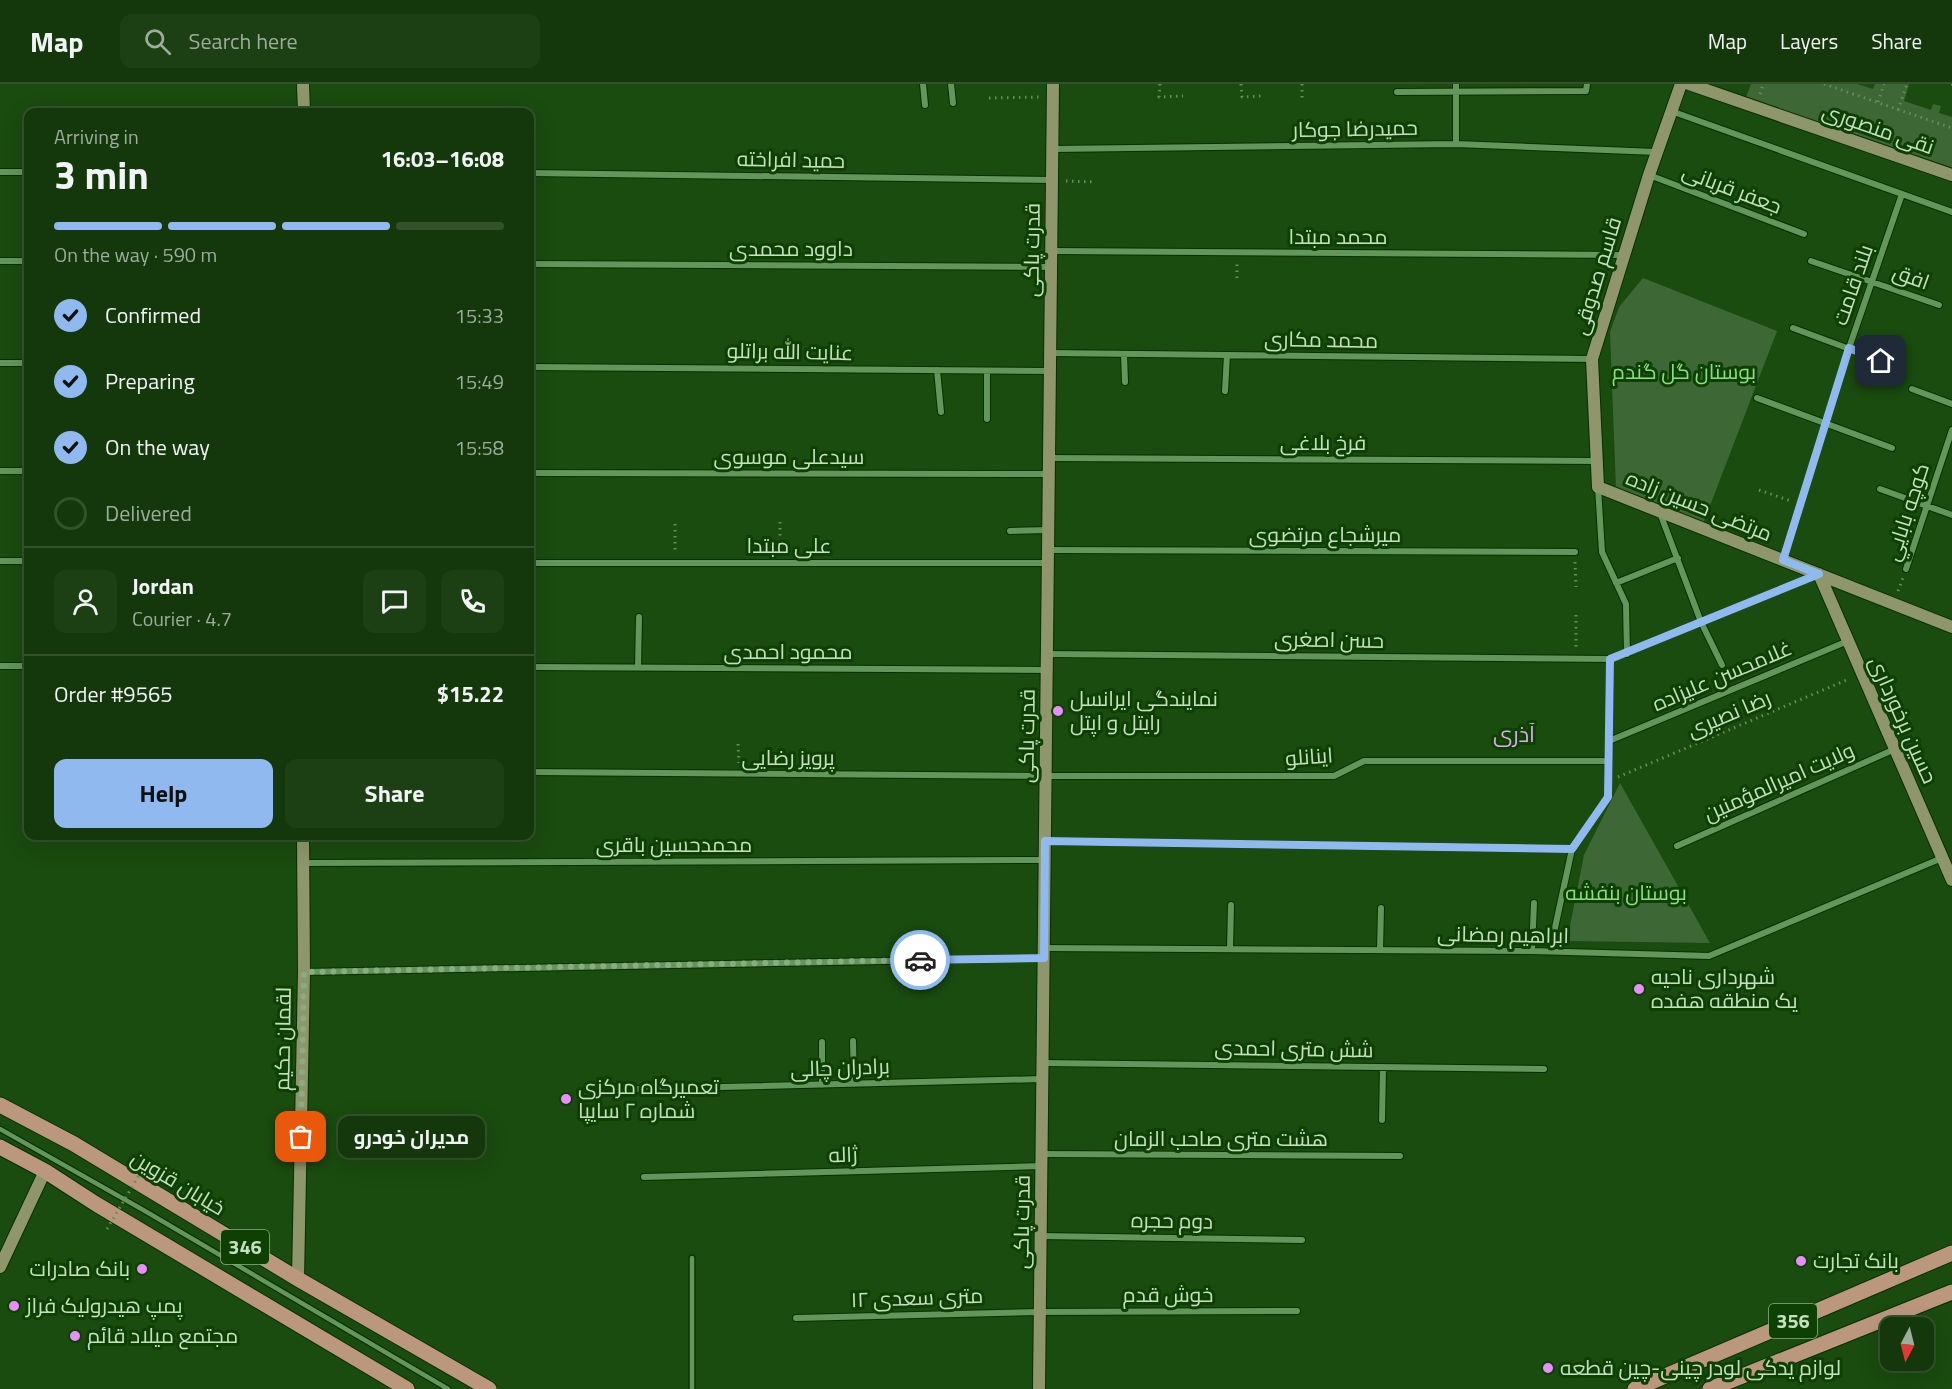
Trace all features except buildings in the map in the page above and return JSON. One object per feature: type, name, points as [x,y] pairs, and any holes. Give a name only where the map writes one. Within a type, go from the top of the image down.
[{"type":"main road","name":"خیابان قزوین","points":[[0,1105],[74,1144],[298,1279],[489,1389]]},
{"type":"main road","name":"346","points":[[0,1147],[45,1171],[96,1204],[407,1389]]},
{"type":"main road","name":"356","points":[[1635,1389],[1952,1253]]},
{"type":"main road","name":"356","points":[[1710,1389],[1952,1292]]},
{"type":"street","points":[[303,84],[304,108]]},
{"type":"street","points":[[923,84],[925,105]]},
{"type":"street","points":[[951,84],[953,103]]},
{"type":"street","name":"قدرت پاکی","points":[[1039,1389],[1053,84]]},
{"type":"street","points":[[1397,92],[1456,87],[1586,91],[1587,84]]},
{"type":"street","name":"قاسم صدوقی","points":[[1598,487],[1592,359],[1649,175],[1681,84]]},
{"type":"street","name":"نقی منصوری","points":[[1689,84],[1952,175]]},
{"type":"street","points":[[1456,87],[1456,144]]},
{"type":"street","points":[[1671,111],[1952,212]]},
{"type":"street","name":"حمیدرضا جوکار","points":[[1053,149],[1456,144],[1657,152]]},
{"type":"street","points":[[0,172],[24,171]]},
{"type":"street","name":"حمید افراخته","points":[[534,173],[1052,180]]},
{"type":"street","name":"جعفر قربانی","points":[[1649,175],[1804,234]]},
{"type":"street","name":"بلند قامت","points":[[1783,560],[1849,348],[1902,194]]},
{"type":"street","name":"محمد مبتدا","points":[[1052,251],[1624,255]]},
{"type":"street","points":[[0,261],[24,261]]},
{"type":"street","name":"افق","points":[[1811,261],[1872,280],[1939,305]]},
{"type":"street","name":"داوود محمدی","points":[[534,264],[1052,267]]},
{"type":"street","points":[[1793,328],[1898,367]]},
{"type":"street","name":"محمد مکاری","points":[[1050,353],[1592,359]]},
{"type":"street","points":[[1124,354],[1125,382]]},
{"type":"street","points":[[1225,391],[1227,355]]},
{"type":"street","points":[[0,363],[24,363]]},
{"type":"street","name":"عنایت الله براتلو","points":[[534,367],[1050,371]]},
{"type":"street","points":[[937,370],[941,412]]},
{"type":"street","points":[[987,371],[987,419]]},
{"type":"street","points":[[1912,389],[1952,404]]},
{"type":"street","points":[[1757,398],[1892,448]]},
{"type":"street","name":"كوچه بابايي","points":[[1906,569],[1952,430]]},
{"type":"street","name":"فرخ بلاغی","points":[[1050,458],[1597,461]]},
{"type":"street","points":[[0,471],[24,471]]},
{"type":"street","name":"سیدعلی موسوی","points":[[534,473],[1049,474]]},
{"type":"street","points":[[1598,487],[1602,552],[1626,604],[1627,654]]},
{"type":"street","name":"مرتضی حسین زاده","points":[[1598,487],[1952,627]]},
{"type":"street","points":[[1880,489],[1952,514]]},
{"type":"street","points":[[1660,511],[1701,622],[1722,665]]},
{"type":"street","points":[[1010,531],[1049,530]]},
{"type":"street","name":"میرشجاع مرتضوی","points":[[1048,556],[1575,552]]},
{"type":"street","name":"علی مبتدا","points":[[534,563],[780,563],[1048,556]]},
{"type":"street","points":[[1616,584],[1678,558]]},
{"type":"street","points":[[0,561],[24,561]]},
{"type":"street","name":"حسن اصغری","points":[[1047,654],[1610,659],[1819,574]]},
{"type":"street","name":"حسین برخورداری","points":[[1819,574],[1952,880]]},
{"type":"street","points":[[638,667],[639,617]]},
{"type":"street","name":"غلامحسن علیزاده","points":[[1609,741],[1848,641]]},
{"type":"street","points":[[1550,951],[1572,849],[1608,797],[1610,659]]},
{"type":"street","points":[[0,666],[24,666]]},
{"type":"street","name":"محمود احمدی","points":[[534,667],[1047,670]]},
{"type":"street","name":"ولایت امیرالمؤمنین","points":[[1677,846],[1894,749]]},
{"type":"street","name":"اینانلو","points":[[1046,776],[1334,776],[1364,761],[1608,761]]},
{"type":"street","name":"پرویز رضایی","points":[[534,772],[1046,776]]},
{"type":"street","name":"لقمان حکیم","points":[[298,1279],[304,972],[303,840]]},
{"type":"street","points":[[1045,841],[1572,849]]},
{"type":"street","name":"ابراهیم رمضانی","points":[[304,972],[1230,949],[1550,951],[1709,956],[1942,858]]},
{"type":"street","name":"محمدحسین باقری","points":[[303,863],[1045,860]]},
{"type":"street","points":[[1532,951],[1534,903]]},
{"type":"street","points":[[1230,949],[1231,905]]},
{"type":"street","points":[[1380,950],[1381,908]]},
{"type":"street","points":[[853,1041],[854,1084]]},
{"type":"street","points":[[822,1042],[822,1084]]},
{"type":"street","name":"شش متری احمدی","points":[[1043,1063],[1544,1069]]},
{"type":"street","points":[[1382,1120],[1383,1067]]},
{"type":"street","name":"برادران چالی","points":[[638,1089],[1043,1078]]},
{"type":"street","name":"هشت متری صاحب الزمان","points":[[1042,1160],[1400,1156]]},
{"type":"street","name":"ژاله","points":[[644,1177],[1042,1160]]},
{"type":"street","points":[[0,1268],[45,1171]]},
{"type":"street","name":"دوم حجره","points":[[1041,1236],[1302,1240]]},
{"type":"street","name":"خوش قدم","points":[[1040,1312],[1297,1311]]},
{"type":"street","name":"۱۲ متری سعدی","points":[[796,1318],[1040,1312]]},
{"type":"lane","points":[[0,1129],[145,1211],[448,1389]]},
{"type":"lane","points":[[692,1389],[693,1258]]},
{"type":"path","points":[[1160,84],[1159,97],[1183,96]]},
{"type":"path","points":[[1241,84],[1242,97],[1261,96]]},
{"type":"path","points":[[1302,84],[1302,98]]},
{"type":"path","points":[[1824,84],[1952,128]]},
{"type":"path","points":[[1878,102],[1884,84]]},
{"type":"path","points":[[1898,110],[1907,84]]},
{"type":"path","points":[[989,98],[1053,97]]},
{"type":"path","points":[[1052,180],[1096,182]]},
{"type":"path","points":[[1237,253],[1237,278]]},
{"type":"path","points":[[1759,490],[1799,504]]},
{"type":"path","points":[[780,522],[780,563]]},
{"type":"path","points":[[675,524],[675,563]]},
{"type":"path","points":[[1575,552],[1576,587]]},
{"type":"path","name":"كوچه بابايي","points":[[1894,604],[1906,569]]},
{"type":"path","points":[[1575,615],[1576,659]]},
{"type":"path","name":"رضا نصیری","points":[[1608,781],[1862,674]]},
{"type":"path","points":[[738,744],[739,774]]},
{"type":"path","points":[[107,1228],[148,1160],[171,1174]]},
{"type":"green space","points":[[1751,84],[1857,84],[1873,89],[1875,84],[1909,84],[1904,101],[1931,110],[1933,104],[1941,106],[1939,113],[1952,117],[1952,171],[1745,100]]},
{"type":"green space","name":"بوستان گل گندم","points":[[1643,278],[1777,331],[1703,524],[1616,489],[1610,332],[1619,307]]},
{"type":"green space","name":"بوستان بنفشه","points":[[1620,783],[1710,943],[1567,941],[1584,855]]},
{"type":"way so far","points":[[301,1137],[304,972],[920,960]]},
{"type":"place","name":"نمایندگی ایرانسل رایتل و اپتل","points":[[1058,711]]},
{"type":"place","name":"شهرداری ناحیه یک منطقه هفده","points":[[1639,989]]},
{"type":"place","name":"تعمیرگاه مرکزی شماره ۲ سایپا","points":[[566,1099]]},
{"type":"place","name":"مدیران خودرو","points":[[301,1137]]},
{"type":"place","name":"بانک تجارت","points":[[1801,1261]]},
{"type":"place","name":"بانک صادرات","points":[[142,1269]]},
{"type":"place","name":"پمپ هیدرولیک فراز","points":[[14,1306]]},
{"type":"place","name":"مجتمع میلاد قائم","points":[[75,1336]]},
{"type":"place","name":"لوازم یدکی لودر چینی-چین قطعه","points":[[1548,1368]]},
{"type":"district","name":"آذری","points":[[1514,734]]},
{"type":"route","points":[[920,960],[1044,958],[1045,841],[1572,849],[1608,797],[1610,659],[1819,574],[1783,560],[1799,504],[1849,348],[1881,361]]}]
